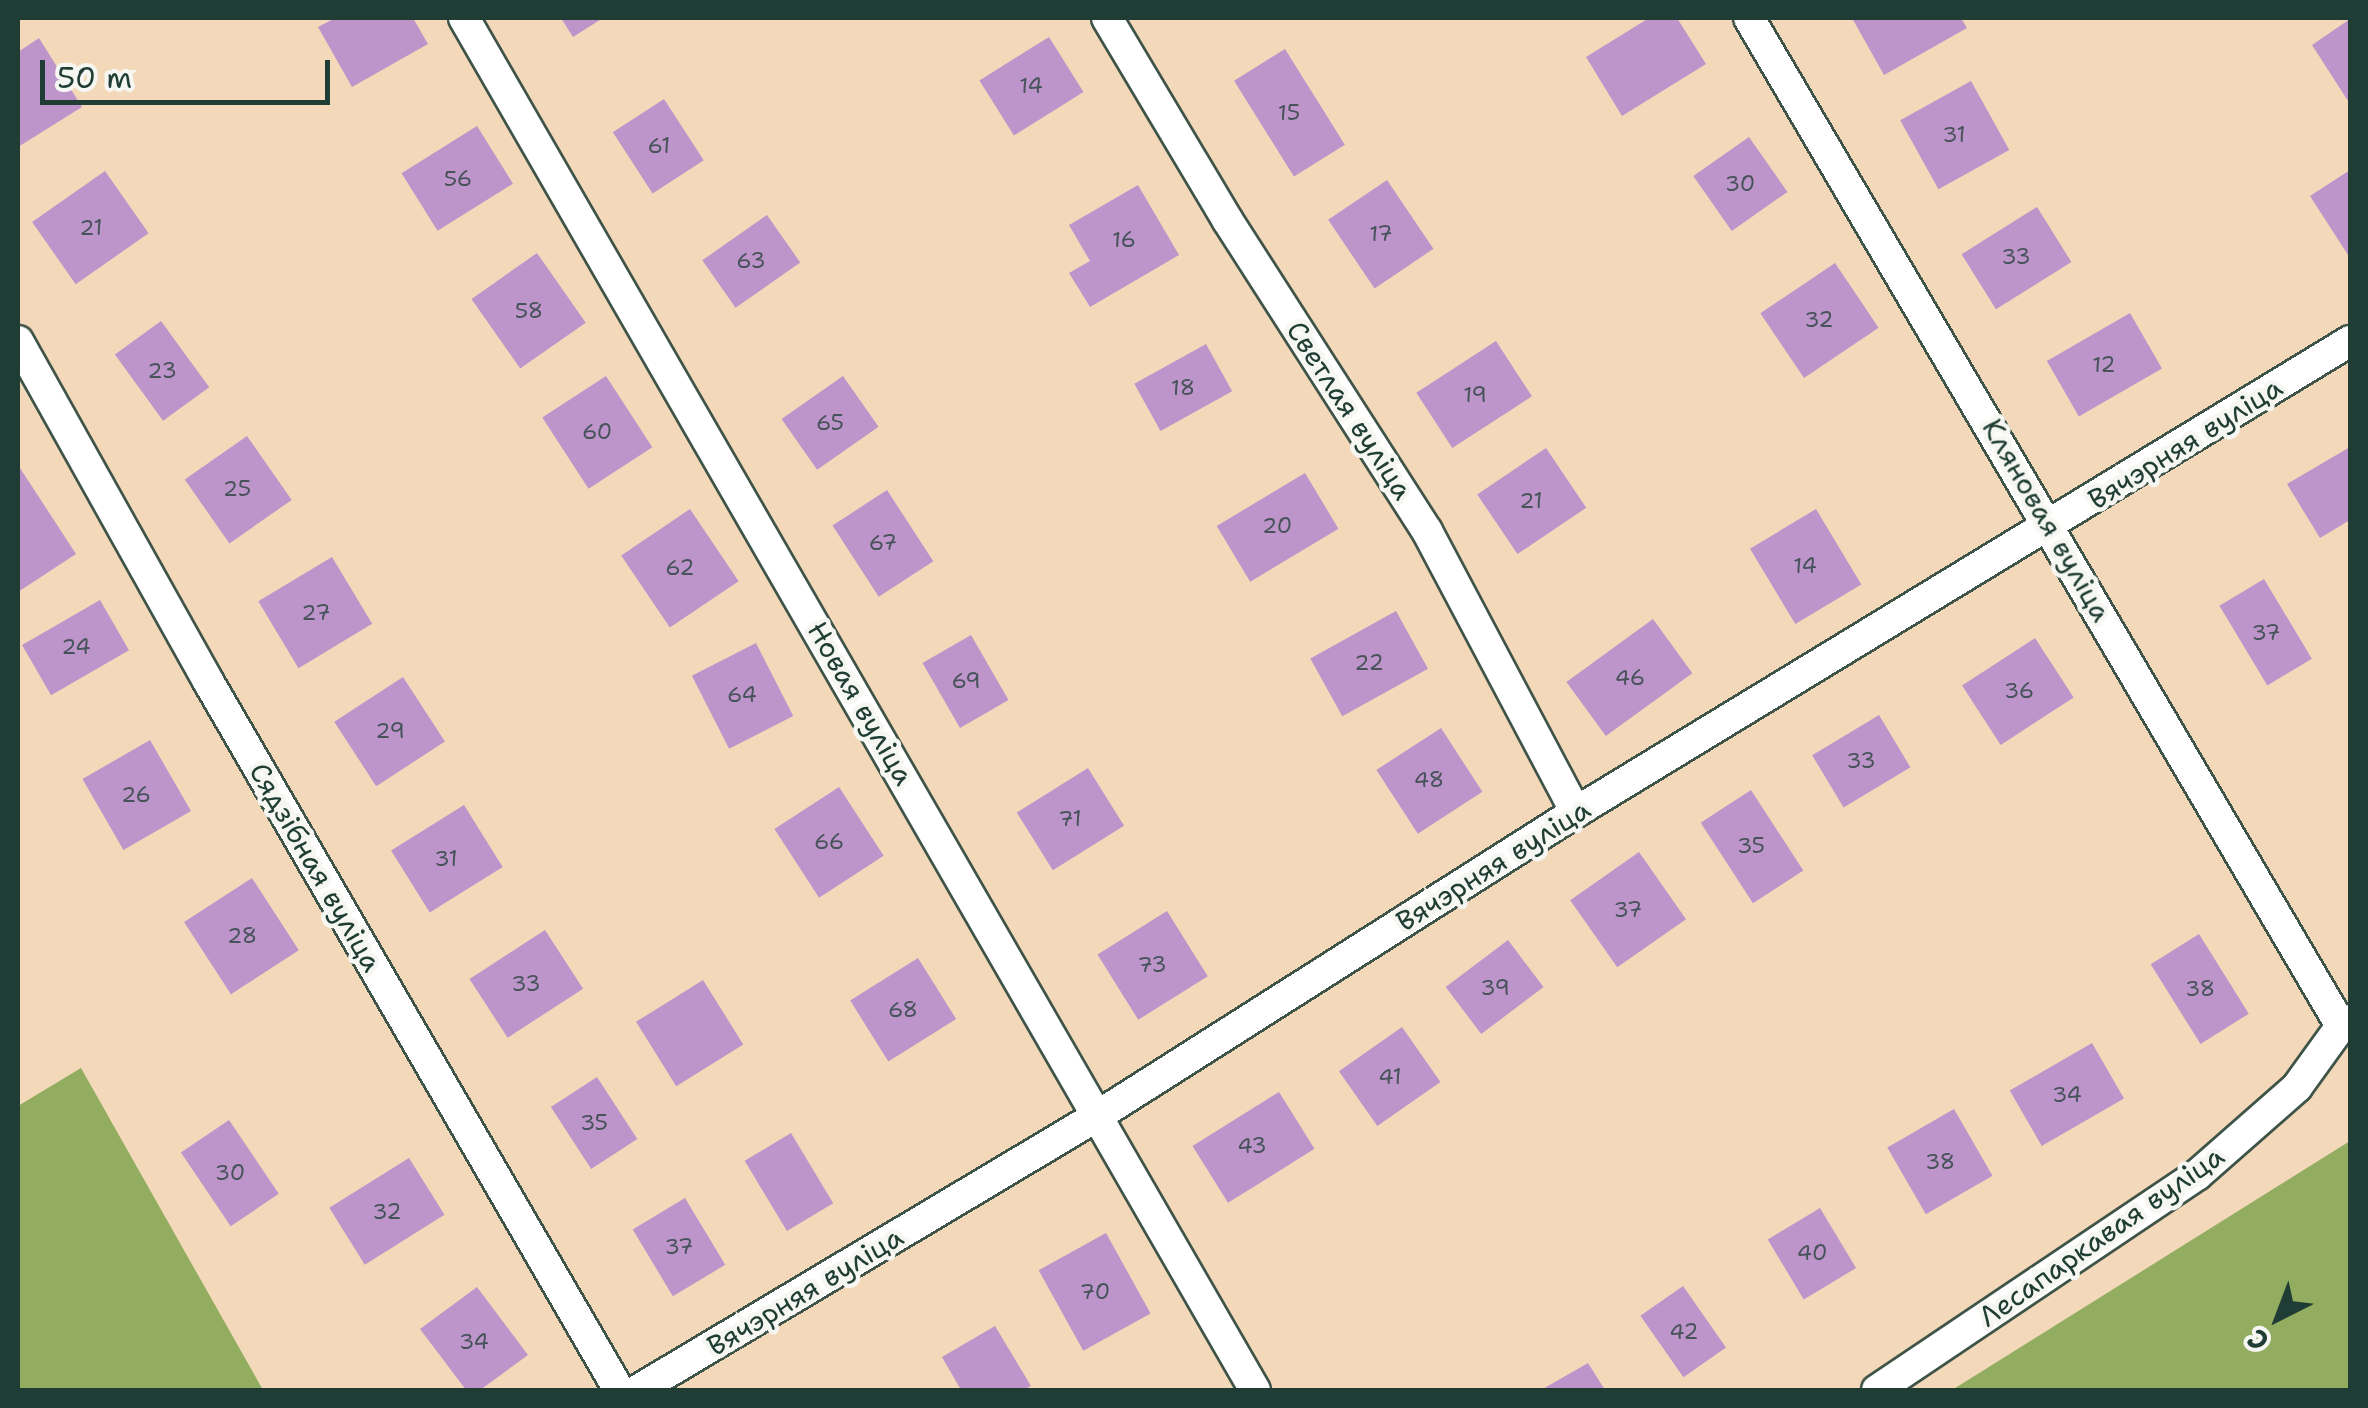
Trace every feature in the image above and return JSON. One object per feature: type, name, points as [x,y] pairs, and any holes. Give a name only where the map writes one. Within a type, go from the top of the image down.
[{"type":"street","name":"Новая вуліца","points":[[464,18],[1255,1390]]},
{"type":"street","name":"Светлая вуліца","points":[[1107,18],[1228,220],[1427,531],[1576,812]]},
{"type":"street","name":"Кляновая вуліца","points":[[1749,18],[2346,1023]]},
{"type":"street","name":"Сядзібная вуліца","points":[[18,341],[208,681],[619,1390]]},
{"type":"street","name":"Вячэрняя вуліца","points":[[638,1390],[1099,1114],[1576,812],[2350,341]]},
{"type":"street","name":"Лесапаркавая вуліца","points":[[1877,1390],[2197,1175],[2297,1087],[2346,1023]]},
{"type":"green space","points":[[81,1068],[263,1390],[18,1390],[18,1106]]},
{"type":"green space","points":[[2350,1141],[2350,1390],[1952,1390]]},
{"type":"building","points":[[335,18],[413,18],[428,44],[352,87],[318,27]]},
{"type":"building","points":[[561,18],[603,18],[573,37]]},
{"type":"building","points":[[1649,18],[1677,18],[1706,64],[1622,116],[1586,57]]},
{"type":"building","points":[[1852,18],[1961,18],[1967,28],[1884,75]]},
{"type":"building","points":[[2350,19],[2350,104],[2312,45]]},
{"type":"building","points":[[1049,37],[1083,92],[1014,136],[979,80]]},
{"type":"building","points":[[39,38],[82,107],[18,147],[18,52]]},
{"type":"building","points":[[1285,49],[1345,145],[1294,177],[1234,81]]},
{"type":"building","points":[[1971,81],[2009,150],[1938,189],[1900,120]]},
{"type":"building","points":[[664,99],[704,160],[653,193],[613,132]]},
{"type":"building","points":[[477,126],[513,184],[438,231],[402,173]]},
{"type":"building","points":[[1749,137],[1787,192],[1732,231],[1693,176]]},
{"type":"building","points":[[2350,170],[2350,258],[2310,196]]},
{"type":"building","points":[[105,171],[149,233],[76,284],[32,222]]},
{"type":"building","points":[[1387,180],[1433,249],[1375,289],[1328,220]]},
{"type":"building","points":[[1138,185],[1179,255],[1090,307],[1069,273],[1090,261],[1069,225]]},
{"type":"building","points":[[2037,207],[2071,262],[1996,309],[1962,254]]},
{"type":"building","points":[[767,215],[800,263],[736,308],[702,260]]},
{"type":"building","points":[[537,253],[586,323],[520,369],[471,299]]},
{"type":"building","points":[[1835,263],[1879,328],[1804,378],[1760,313]]},
{"type":"building","points":[[2130,313],[2162,368],[2079,416],[2047,361]]},
{"type":"building","points":[[161,321],[209,387],[163,421],[115,355]]},
{"type":"building","points":[[1496,341],[1532,396],[1452,448],[1416,393]]},
{"type":"building","points":[[1206,344],[1232,391],[1160,431],[1134,384]]},
{"type":"building","points":[[606,376],[652,447],[589,489],[542,417]]},
{"type":"building","points":[[843,376],[879,427],[817,470],[782,419]]},
{"type":"building","points":[[247,436],[292,500],[229,543],[185,480]]},
{"type":"building","points":[[2350,447],[2350,520],[2320,538],[2287,484]]},
{"type":"building","points":[[1546,448],[1586,508],[1517,554],[1477,494]]},
{"type":"building","points":[[18,465],[76,554],[18,592]]},
{"type":"building","points":[[1305,473],[1338,529],[1250,582],[1217,526]]},
{"type":"building","points":[[887,490],[933,561],[879,597],[832,525]]},
{"type":"building","points":[[690,509],[739,581],[670,628],[621,555]]},
{"type":"building","points":[[1816,509],[1861,584],[1795,624],[1750,549]]},
{"type":"building","points":[[332,557],[372,624],[298,668],[258,601]]},
{"type":"building","points":[[2264,579],[2312,659],[2267,685],[2219,606]]},
{"type":"building","points":[[100,600],[129,650],[51,695],[22,645]]},
{"type":"building","points":[[1396,611],[1428,669],[1342,716],[1310,659]]},
{"type":"building","points":[[1653,619],[1692,673],[1606,736],[1566,682]]},
{"type":"building","points":[[971,635],[1008,700],[960,728],[923,663]]},
{"type":"building","points":[[2035,638],[2074,698],[2001,745],[1962,685]]},
{"type":"building","points":[[756,643],[793,716],[729,749],[692,676]]},
{"type":"building","points":[[403,677],[445,742],[376,786],[334,722]]},
{"type":"building","points":[[1879,715],[1910,767],[1844,807],[1812,755]]},
{"type":"building","points":[[1441,728],[1482,792],[1418,834],[1376,770]]},
{"type":"building","points":[[150,740],[191,811],[123,850],[82,779]]},
{"type":"building","points":[[1088,768],[1124,826],[1053,870],[1017,813]]},
{"type":"building","points":[[839,787],[884,856],[819,898],[774,829]]},
{"type":"building","points":[[1751,790],[1803,871],[1753,903],[1701,823]]},
{"type":"building","points":[[464,805],[503,867],[430,912],[391,851]]},
{"type":"building","points":[[1639,852],[1686,919],[1617,967],[1570,900]]},
{"type":"building","points":[[252,878],[299,950],[231,994],[184,922]]},
{"type":"building","points":[[1167,911],[1208,976],[1138,1020],[1097,954]]},
{"type":"building","points":[[545,930],[583,989],[508,1038],[470,979]]},
{"type":"building","points":[[2199,934],[2249,1014],[2200,1044],[2151,964]]},
{"type":"building","points":[[1508,940],[1544,987],[1481,1034],[1446,987]]},
{"type":"building","points":[[918,958],[956,1019],[888,1061],[850,1000]]},
{"type":"building","points":[[703,980],[743,1044],[676,1086],[636,1022]]},
{"type":"building","points":[[1402,1027],[1440,1082],[1377,1126],[1339,1071]]},
{"type":"building","points":[[2092,1043],[2124,1098],[2042,1146],[2010,1090]]},
{"type":"building","points":[[597,1077],[637,1139],[591,1169],[551,1107]]},
{"type":"building","points":[[1279,1092],[1315,1149],[1228,1203],[1192,1146]]},
{"type":"building","points":[[1954,1109],[1992,1176],[1926,1214],[1887,1148]]},
{"type":"building","points":[[229,1120],[279,1194],[231,1226],[181,1152]]},
{"type":"building","points":[[791,1133],[833,1203],[787,1231],[745,1161]]},
{"type":"building","points":[[409,1158],[445,1215],[365,1265],[329,1208]]},
{"type":"building","points":[[685,1198],[725,1265],[673,1296],[633,1229]]},
{"type":"building","points":[[1820,1208],[1856,1268],[1804,1299],[1768,1239]]},
{"type":"building","points":[[1106,1233],[1151,1313],[1083,1351],[1039,1270]]},
{"type":"building","points":[[1683,1286],[1726,1347],[1683,1377],[1640,1316]]},
{"type":"building","points":[[477,1287],[528,1355],[480,1390],[466,1390],[420,1329]]},
{"type":"building","points":[[995,1326],[1031,1386],[1023,1390],[961,1390],[942,1357]]},
{"type":"building","points":[[1588,1363],[1605,1390],[1541,1390]]}]
